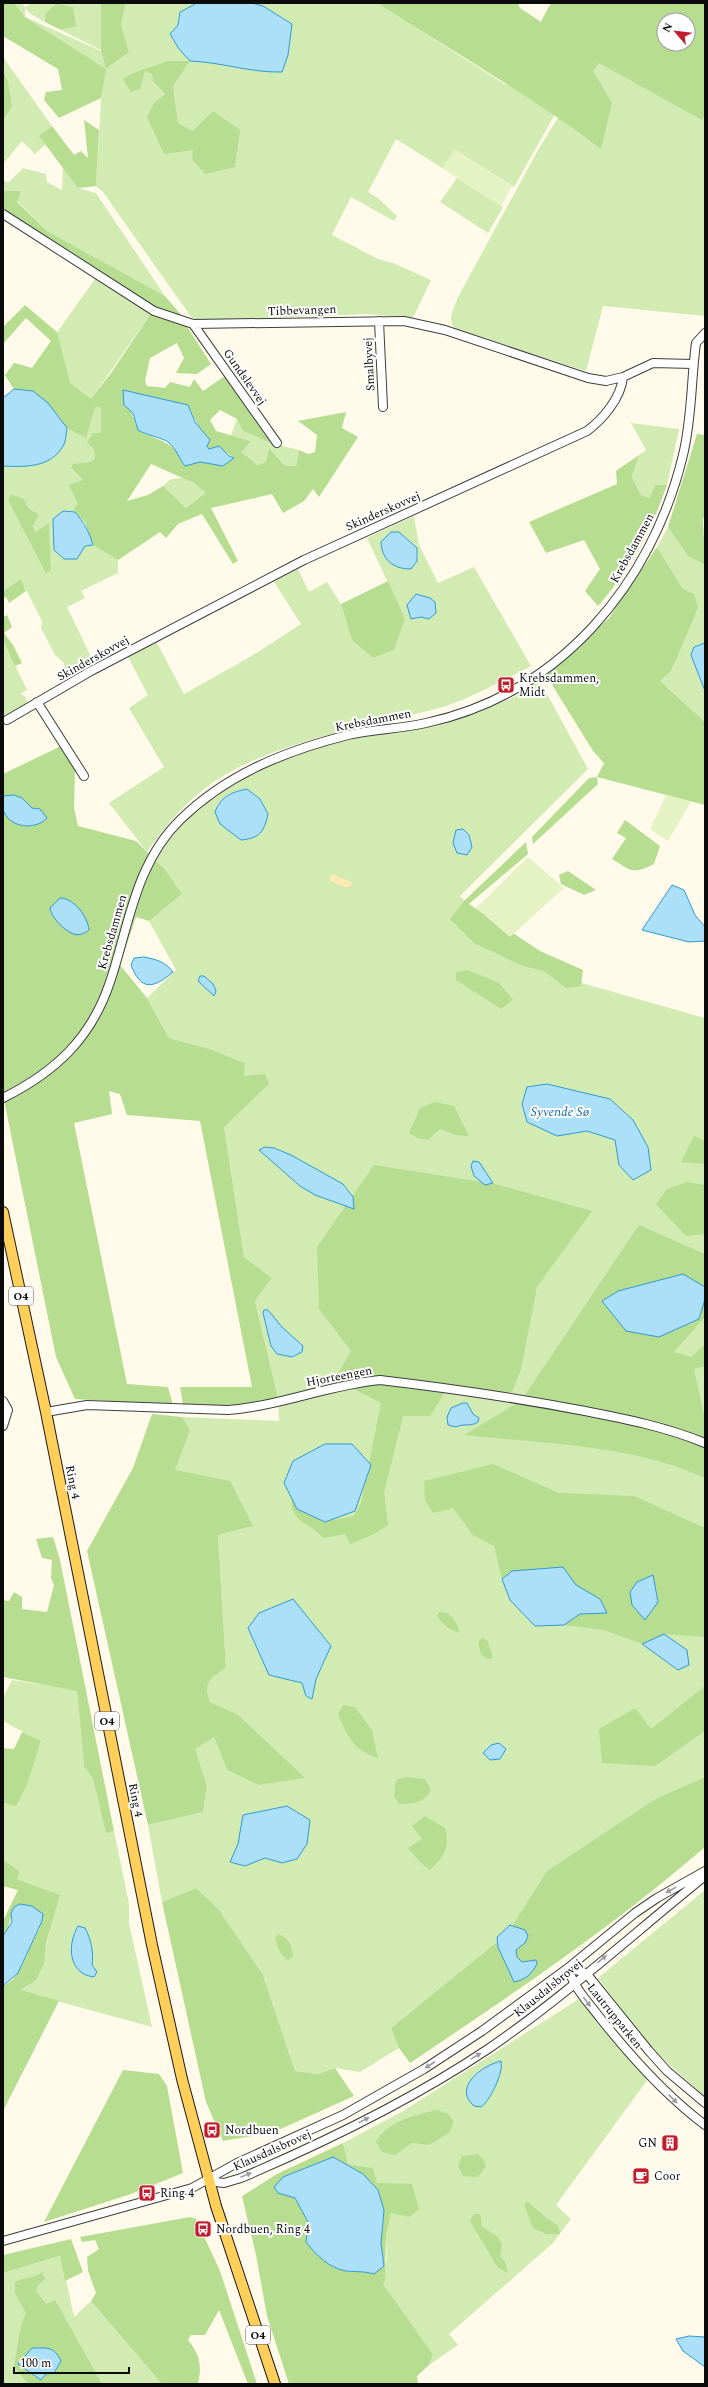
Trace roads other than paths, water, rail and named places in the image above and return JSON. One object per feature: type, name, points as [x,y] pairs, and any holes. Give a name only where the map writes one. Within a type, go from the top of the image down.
[{"type":"main road","name":"Ring 4","points":[[3,1212],[46,1412],[152,1945],[182,2078],[208,2181],[275,2384]]},
{"type":"street","name":"Tibbevangen","points":[[3,214],[154,311],[193,324],[404,320],[444,330],[588,378],[606,381],[623,377]]},
{"type":"street","name":"Smalbyvej","points":[[379,320],[383,407]]},
{"type":"street","name":"Gundslevvej","points":[[193,324],[277,443]]},
{"type":"street","points":[[623,377],[653,363],[693,364],[696,344],[705,333]]},
{"type":"street","name":"Krebsdammen","points":[[3,1098],[32,1084],[53,1068],[70,1052],[86,1031],[110,983],[133,899],[146,868],[176,824],[199,801],[224,783],[258,766],[295,751],[350,735],[427,723],[472,709],[508,692],[538,673],[579,641],[604,616],[641,562],[666,513],[684,451],[693,364]]},
{"type":"street","name":"Skinderskovvej","points":[[7,720],[91,671],[304,560],[587,431],[599,422],[608,410],[622,385],[623,377]]},
{"type":"street","points":[[37,702],[84,776]]},
{"type":"street","name":"Hjorteengen","points":[[46,1412],[87,1405],[228,1410],[251,1408],[358,1382],[380,1380],[536,1401],[639,1422],[675,1431],[705,1443]]},
{"type":"street","points":[[3,1401],[8,1410],[3,1426]]},
{"type":"street","name":"Klausdalsbrovej","points":[[208,2181],[237,2163],[344,2115],[424,2069],[482,2031],[568,1968],[635,1913],[657,1898],[705,1871]]},
{"type":"street","name":"Klausdalsbrovej","points":[[208,2181],[224,2183],[241,2178],[349,2128],[391,2106],[486,2050],[573,1984],[705,1876]]},
{"type":"street","name":"Lautrupparken","points":[[568,1968],[586,1973],[654,2056],[705,2104]]},
{"type":"street","name":"Lautrupparken","points":[[568,1968],[573,1984],[624,2048],[676,2102],[705,2125]]},
{"type":"street","points":[[3,2241],[187,2190],[208,2181]]},
{"type":"water","points":[[197,3],[252,3],[263,6],[292,24],[288,55],[282,72],[259,71],[213,63],[190,61],[179,49],[170,34],[178,25],[180,12]]},
{"type":"water","points":[[14,389],[33,391],[48,403],[67,428],[64,444],[52,459],[36,465],[3,466],[3,398]]},
{"type":"water","points":[[123,390],[188,405],[195,422],[210,440],[207,446],[209,449],[219,446],[229,456],[234,458],[223,466],[200,462],[185,466],[174,448],[168,442],[138,430],[133,413],[124,405]]},
{"type":"water","points":[[63,511],[75,512],[86,527],[93,545],[85,546],[77,559],[64,559],[54,550],[53,519]]},
{"type":"water","points":[[391,532],[399,532],[417,548],[417,561],[411,569],[405,569],[394,565],[386,558],[381,542]]},
{"type":"water","points":[[416,594],[430,598],[435,602],[436,613],[429,619],[421,617],[411,619],[407,605]]},
{"type":"water","points":[[705,643],[705,691],[691,655],[694,647]]},
{"type":"water","points":[[247,789],[260,799],[268,814],[263,830],[257,836],[241,840],[220,824],[215,812],[220,802],[224,798],[232,793]]},
{"type":"water","points":[[14,795],[22,798],[32,808],[40,809],[47,818],[36,825],[29,826],[22,826],[10,820],[3,809],[3,796]]},
{"type":"water","points":[[463,829],[469,835],[472,847],[467,855],[457,853],[453,843],[456,830]]},
{"type":"water","points":[[672,885],[684,890],[695,915],[705,927],[705,941],[689,942],[642,930]]},
{"type":"water","points":[[60,898],[70,901],[79,909],[86,920],[89,930],[82,934],[76,935],[66,930],[59,923],[51,912],[50,908]]},
{"type":"water","points":[[144,957],[164,963],[173,972],[166,978],[154,984],[148,985],[143,983],[131,965],[134,958]]},
{"type":"water","points":[[200,976],[204,976],[213,984],[216,991],[214,996],[198,981]]},
{"type":"water","name":"Syvende Sø","points":[[547,1084],[610,1099],[633,1120],[648,1147],[651,1170],[633,1180],[619,1165],[615,1140],[587,1131],[557,1136],[527,1122],[522,1104],[527,1087]]},
{"type":"water","points":[[265,1147],[274,1148],[291,1155],[343,1184],[353,1197],[354,1209],[315,1195],[300,1186],[259,1150]]},
{"type":"water","points":[[473,1161],[479,1162],[493,1183],[485,1185],[474,1176],[471,1166]]},
{"type":"water","points":[[683,1274],[705,1287],[705,1299],[699,1319],[659,1337],[626,1331],[602,1301],[618,1291]]},
{"type":"water","points":[[264,1310],[268,1310],[282,1327],[303,1346],[302,1352],[292,1357],[277,1354],[271,1346],[263,1313]]},
{"type":"water","points":[[467,1403],[473,1414],[479,1418],[478,1422],[456,1427],[448,1425],[447,1417],[451,1408]]},
{"type":"water","points":[[325,1444],[352,1444],[371,1465],[355,1511],[325,1522],[297,1509],[284,1483],[293,1461]]},
{"type":"water","points":[[563,1567],[576,1585],[600,1599],[607,1613],[580,1614],[564,1625],[535,1626],[510,1600],[502,1579],[512,1571]]},
{"type":"water","points":[[653,1575],[658,1602],[645,1620],[632,1605],[630,1592],[637,1582]]},
{"type":"water","points":[[293,1599],[331,1646],[316,1679],[312,1699],[306,1696],[302,1683],[269,1675],[248,1628],[259,1613]]},
{"type":"water","points":[[664,1634],[687,1650],[689,1665],[678,1670],[642,1644]]},
{"type":"water","points":[[499,1743],[506,1749],[500,1759],[490,1760],[483,1753],[491,1745]]},
{"type":"water","points":[[287,1806],[310,1820],[307,1844],[297,1859],[282,1863],[265,1858],[245,1866],[230,1862],[238,1844],[243,1815]]},
{"type":"water","points":[[20,1904],[32,1906],[43,1914],[42,1921],[18,1973],[3,1986],[3,1936],[12,1922],[11,1913],[14,1907]]},
{"type":"water","points":[[510,1925],[525,1930],[528,1936],[525,1943],[516,1950],[517,1957],[522,1962],[536,1960],[537,1964],[528,1976],[514,1982],[498,1947],[497,1937]]},
{"type":"water","points":[[78,1926],[85,1928],[90,1941],[93,1956],[92,1965],[97,1972],[94,1977],[85,1975],[79,1970],[72,1958],[72,1942]]},
{"type":"water","points":[[501,2061],[500,2072],[496,2086],[492,2093],[485,2104],[481,2107],[474,2106],[468,2099],[466,2092],[468,2084],[472,2078],[486,2067]]},
{"type":"water","points":[[333,2157],[363,2174],[378,2190],[384,2210],[381,2243],[384,2266],[374,2274],[346,2271],[334,2267],[314,2252],[306,2242],[308,2222],[295,2198],[278,2193],[274,2187],[283,2177]]},
{"type":"water","points":[[689,2336],[705,2337],[705,2367],[683,2351],[676,2339]]},
{"type":"water","points":[[32,2348],[46,2348],[53,2350],[56,2353],[61,2361],[54,2373],[46,2374],[41,2380],[18,2364]]},
{"type":"place","name":"Krebsdammen, Midt","points":[[506,685]]},
{"type":"place","name":"Nordbuen","points":[[212,2130]]},
{"type":"place","name":"GN","points":[[670,2143]]},
{"type":"place","name":"Coor","points":[[641,2176]]},
{"type":"place","name":"Ring 4","points":[[147,2193]]},
{"type":"place","name":"Nordbuen, Ring 4","points":[[203,2229]]}]
